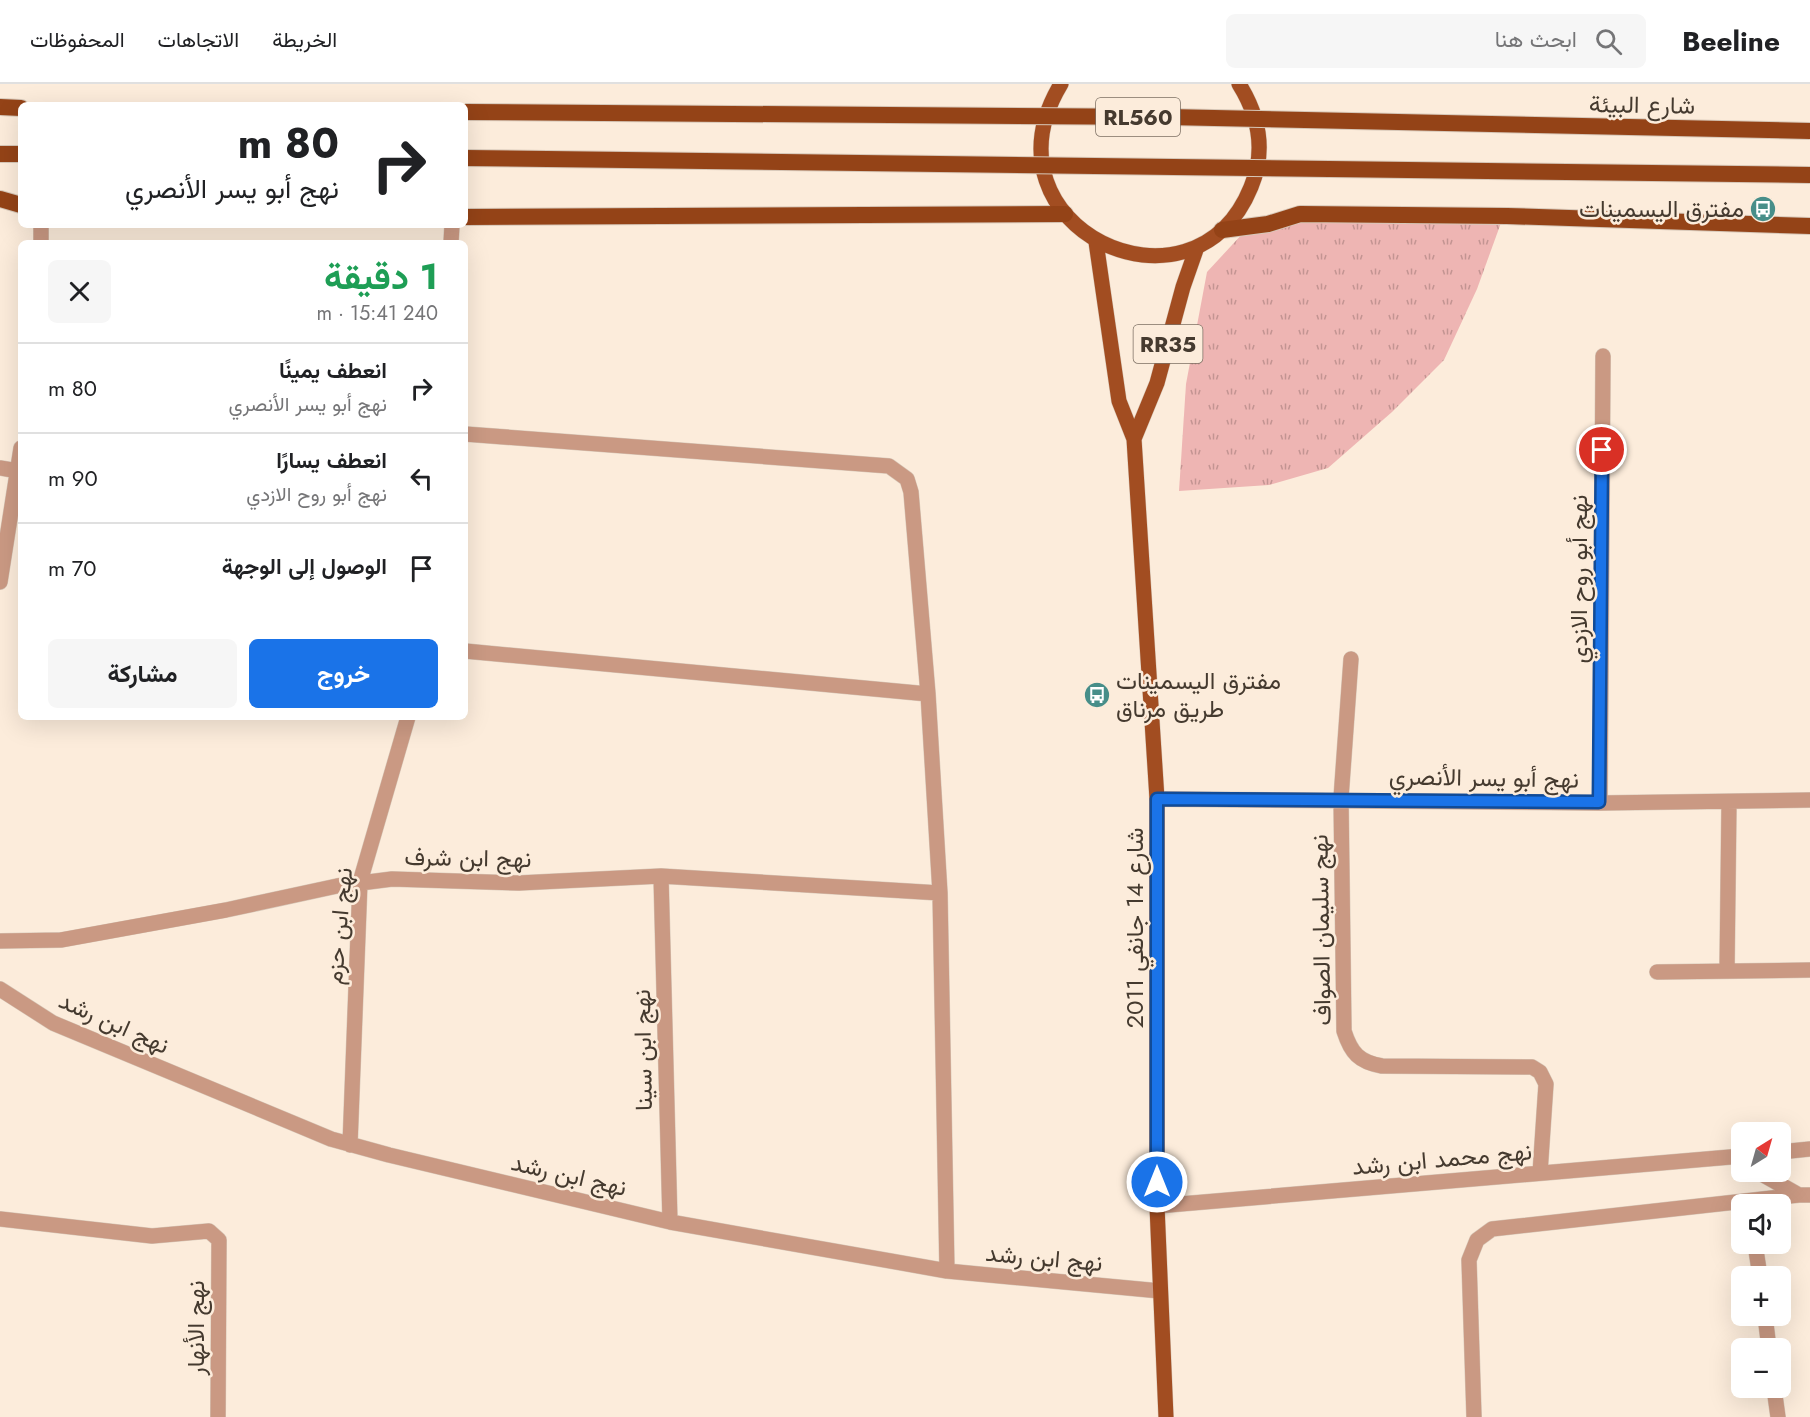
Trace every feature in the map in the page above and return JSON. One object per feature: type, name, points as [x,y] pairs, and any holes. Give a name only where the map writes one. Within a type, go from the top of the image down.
[{"type":"highway","points":[[0,107],[18,108]]},
{"type":"highway","name":"شارع البيئة","points":[[468,111],[1168,117],[1810,131]]},
{"type":"highway","points":[[0,153],[18,154]]},
{"type":"highway","name":"RL560","points":[[468,158],[1810,176]]},
{"type":"highway","points":[[0,199],[18,204]]},
{"type":"highway","points":[[1222,230],[1268,224],[1300,213],[1496,216],[1810,226]]},
{"type":"highway","points":[[468,217],[1065,214]]},
{"type":"main road","points":[[1061,84],[1046,116],[1041,150],[1048,184],[1065,214],[1096,242],[1129,254],[1164,256],[1197,247],[1222,230],[1244,204],[1257,172],[1260,138],[1251,104],[1239,84]]},
{"type":"main road","name":"شارع 14 جانفي 2011","points":[[1096,242],[1119,401],[1134,439],[1157,799],[1157,1206],[1166,1417]]},
{"type":"main road","name":"شارع 14 جانفي 2011","points":[[1134,439],[1157,383],[1183,287],[1197,247]]},
{"type":"street","name":"نهج أبو روح الازدي","points":[[1599,802],[1603,356]]},
{"type":"street","points":[[468,434],[889,466],[907,479],[911,492],[928,694],[940,893],[947,1271]]},
{"type":"street","points":[[0,468],[18,471],[14,550],[0,582]]},
{"type":"street","points":[[468,651],[928,694]]},
{"type":"street","points":[[1341,798],[1351,659]]},
{"type":"street","name":"نهج ابن حزم","points":[[350,1144],[360,882],[407,720]]},
{"type":"street","name":"نهج أبو يسر الأنصري","points":[[1157,799],[1341,798],[1729,803],[1810,800]]},
{"type":"street","name":"نهج سليمان الصواف","points":[[1341,798],[1344,1031],[1348,1045],[1354,1055],[1366,1063],[1382,1066],[1532,1068],[1540,1072],[1546,1084],[1540,1173]]},
{"type":"street","points":[[1727,970],[1729,803]]},
{"type":"street","name":"نهج ابن شرف","points":[[0,941],[62,940],[226,910],[360,882],[392,879],[519,883],[661,876],[940,893]]},
{"type":"street","name":"نهج ابن سينا","points":[[661,876],[670,1222]]},
{"type":"street","points":[[1657,972],[1810,970]]},
{"type":"street","name":"نهج ابن رشد","points":[[0,989],[53,1023],[350,1144],[670,1222],[947,1271],[1161,1291]]},
{"type":"street","points":[[1791,1151],[1810,1149]]},
{"type":"street","name":"نهج محمد ابن رشد","points":[[1157,1206],[1731,1159]]},
{"type":"street","points":[[1778,1182],[1804,1195]]},
{"type":"street","points":[[1473,1417],[1469,1260],[1478,1240],[1492,1229],[1731,1206]]},
{"type":"street","name":"نهج الأنهار","points":[[0,1219],[152,1236],[209,1231],[219,1240],[218,1417]]},
{"type":"street","points":[[1775,1398],[1778,1417]]},
{"type":"green space","points":[[1299,208],[1506,209],[1477,289],[1444,360],[1392,412],[1328,468],[1269,485],[1179,491],[1186,384],[1207,272],[1244,232]]},
{"type":"place","name":"مفترق اليسمينات","points":[[1763,209]]},
{"type":"place","name":"مفترق اليسمينات طريق مرناق","points":[[1097,695]]},
{"type":"route","points":[[1157,1182],[1157,799],[1341,798],[1599,802],[1602,450]]}]
